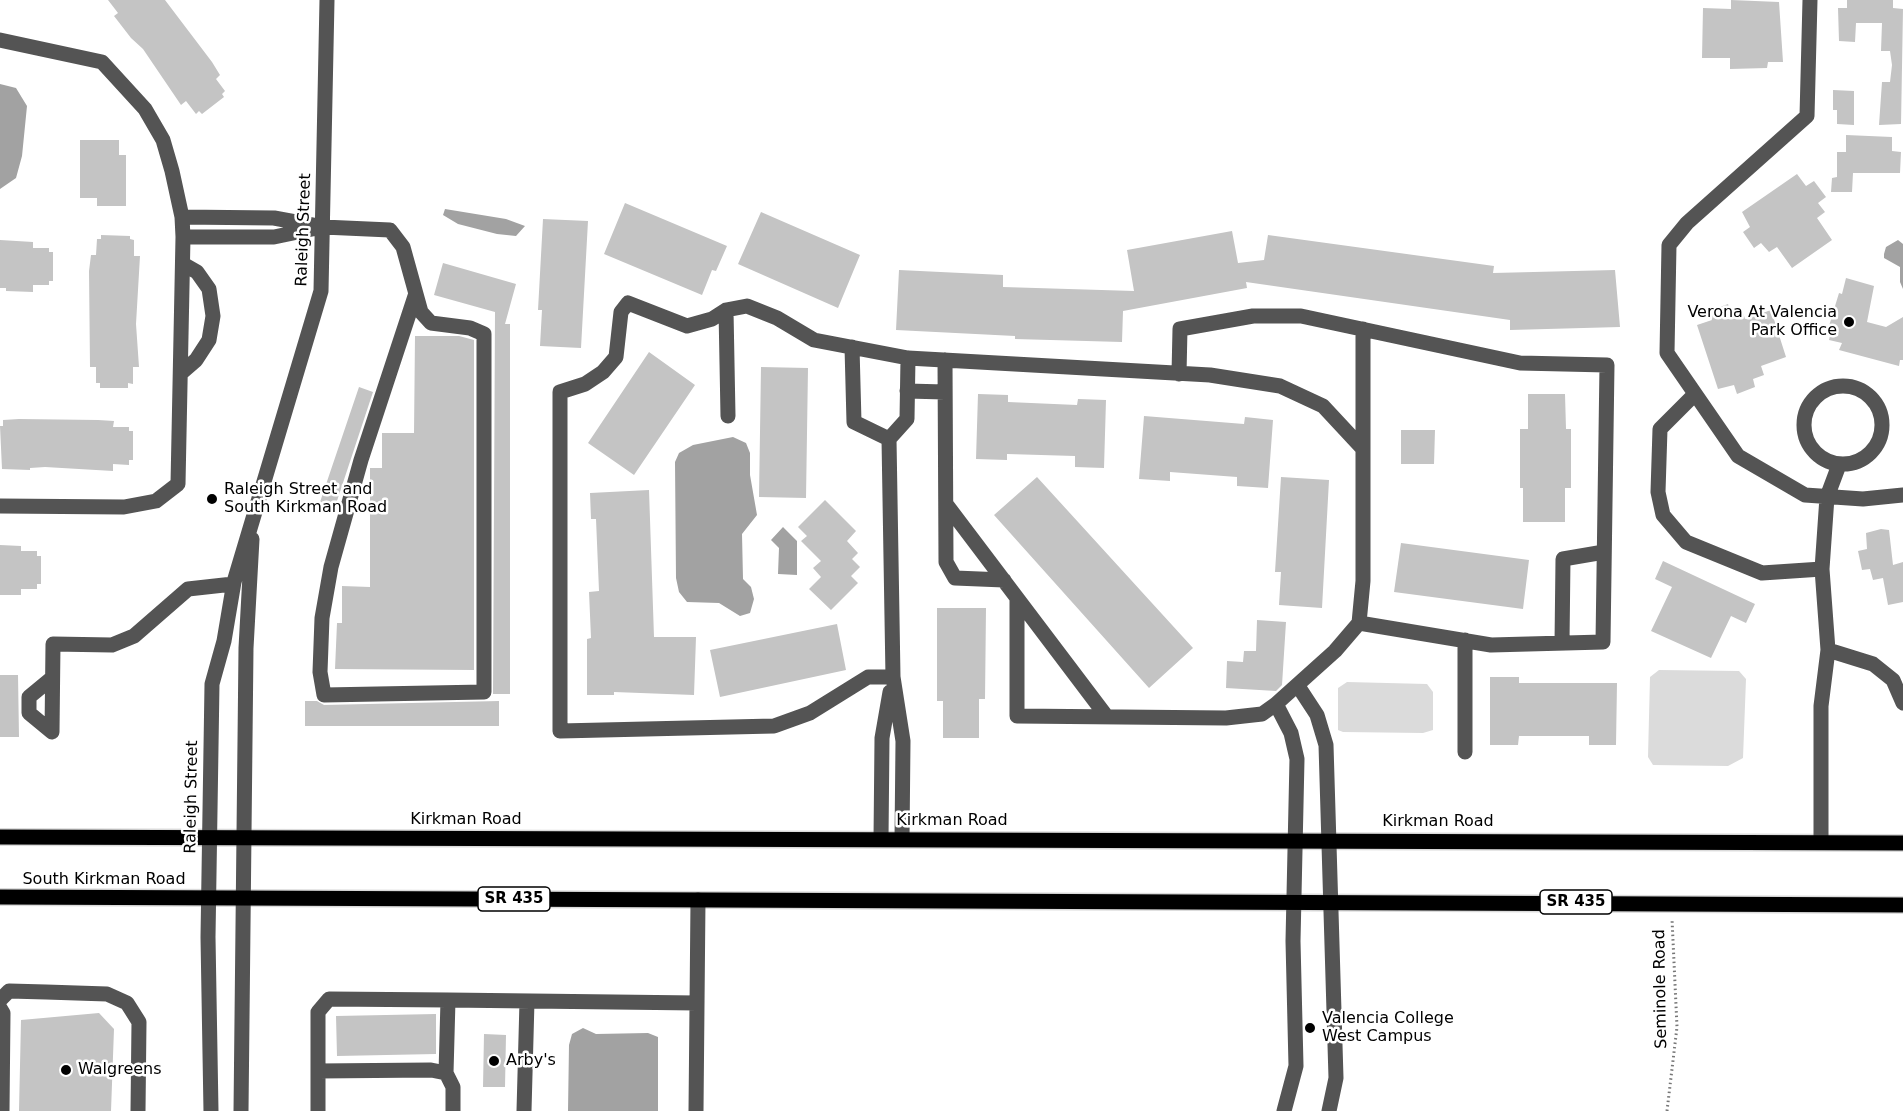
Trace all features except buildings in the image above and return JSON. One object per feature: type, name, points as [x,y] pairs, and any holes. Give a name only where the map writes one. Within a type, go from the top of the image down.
[{"type":"main road","name":"Kirkman Road","points":[[0,837],[1903,843]]},
{"type":"main road","name":"South Kirkman Road","points":[[0,897],[208,898]]},
{"type":"main road","name":"SR 435","points":[[208,898],[1903,905]]},
{"type":"street","name":"Raleigh Street","points":[[211,1111],[208,898],[212,684],[224,641],[233,584],[253,524],[321,291],[327,0]]},
{"type":"street","points":[[1810,0],[1807,116],[1687,223],[1669,245],[1667,353],[1738,456],[1805,495],[1863,499],[1903,495]]},
{"type":"street","points":[[0,40],[102,62],[145,109],[163,140],[182,217],[183,237],[178,484],[156,501],[124,507],[0,506]]},
{"type":"street","points":[[182,217],[274,218],[323,227],[390,230],[403,247],[421,312],[431,323],[470,328],[484,334],[484,692],[324,695],[320,672],[322,618],[331,567],[361,460],[415,296]]},
{"type":"street","points":[[227,217],[227,238]]},
{"type":"street","points":[[183,237],[274,237],[323,227]]},
{"type":"street","points":[[180,373],[196,360],[209,340],[213,316],[209,290],[197,272],[183,264]]},
{"type":"street","points":[[892,677],[868,677],[810,713],[774,726],[560,731],[560,392],[585,384],[603,372],[616,357],[621,312],[628,303],[687,326],[712,319],[726,310],[747,306],[777,318],[814,340],[908,358],[1210,375],[1280,386],[1323,406],[1364,449]]},
{"type":"street","points":[[726,310],[728,416]]},
{"type":"street","points":[[1179,374],[1180,329],[1253,316],[1301,316],[1520,363],[1606,365],[1603,642],[1491,645],[1359,623]]},
{"type":"street","points":[[1017,599],[1017,716],[1226,718],[1262,714],[1276,704],[1335,651],[1359,623],[1364,581],[1364,329]]},
{"type":"street","points":[[852,347],[854,422],[889,439]]},
{"type":"street","points":[[902,839],[903,741],[892,677],[889,439],[907,419],[908,358]]},
{"type":"street","points":[[945,360],[946,562],[954,578],[1004,580]]},
{"type":"street","points":[[1837,386],[1850,386],[1862,390],[1876,404],[1883,423],[1881,437],[1875,449],[1865,458],[1852,464],[1839,465],[1816,454],[1804,432],[1804,419],[1808,407],[1820,393],[1837,386]]},
{"type":"street","points":[[907,391],[945,392]]},
{"type":"street","points":[[1695,394],[1660,429],[1658,492],[1663,515],[1686,542],[1762,573],[1822,569]]},
{"type":"street","points":[[1821,842],[1821,706],[1828,650],[1822,569],[1827,497],[1839,465]]},
{"type":"street","points":[[946,504],[1107,717]]},
{"type":"street","name":"Raleigh Street","points":[[240,1111],[246,648],[253,524]]},
{"type":"street","points":[[1562,643],[1563,559],[1604,552]]},
{"type":"street","points":[[52,678],[53,644],[112,645],[134,636],[188,589],[233,584]]},
{"type":"street","points":[[1465,640],[1465,752]]},
{"type":"street","points":[[1828,650],[1873,664],[1893,680],[1903,703]]},
{"type":"street","points":[[881,839],[882,738],[892,677]]},
{"type":"street","points":[[1298,686],[1317,715],[1326,745],[1336,1078],[1329,1111]]},
{"type":"street","points":[[1276,704],[1291,733],[1297,759],[1294,901],[1296,1066],[1284,1111]]},
{"type":"street","points":[[696,1111],[698,900]]},
{"type":"street","points":[[0,1000],[9,992],[37,992],[107,994],[127,1003],[140,1022],[138,1111]]},
{"type":"street","points":[[318,1111],[318,1011],[329,999],[697,1003]]},
{"type":"street","points":[[448,1000],[446,1073],[453,1087],[453,1111]]},
{"type":"street","points":[[524,1111],[527,1001]]},
{"type":"street","points":[[0,1008],[3,1013],[2,1111]]},
{"type":"street","points":[[318,1071],[431,1070],[446,1073]]},
{"type":"path","name":"Seminole Road","points":[[1667,1111],[1677,1027],[1672,903]]},
{"type":"shaded area","points":[[0,84],[16,88],[27,106],[22,156],[16,178],[0,189]]},
{"type":"shaded area","points":[[445,209],[506,219],[525,226],[516,236],[497,234],[458,224],[443,215]]},
{"type":"shaded area","points":[[1898,240],[1903,244],[1903,289],[1900,282],[1900,267],[1884,258],[1886,247]]},
{"type":"shaded area","points":[[733,437],[746,443],[750,453],[750,475],[757,515],[742,534],[743,579],[751,587],[754,599],[750,613],[740,616],[719,603],[687,602],[679,592],[676,578],[675,462],[679,453],[693,445]]},
{"type":"shaded area","points":[[783,527],[797,541],[797,575],[778,574],[779,548],[771,540]]},
{"type":"shaded area","points":[[1659,670],[1739,671],[1746,679],[1743,758],[1728,766],[1653,765],[1648,757],[1650,677]]},
{"type":"shaded area","points":[[1347,682],[1427,684],[1433,692],[1433,730],[1423,733],[1343,732],[1338,730],[1338,688]]},
{"type":"shaded area","points":[[583,1028],[596,1034],[648,1033],[658,1037],[658,1111],[568,1111],[569,1045],[572,1034]]},
{"type":"place","name":"Verona At Valencia Park Office","points":[[1849,322]]},
{"type":"place","name":"Raleigh Street and South Kirkman Road","points":[[212,499]]},
{"type":"place","name":"Valencia College West Campus","points":[[1310,1028]]},
{"type":"place","name":"Arby's","points":[[494,1061]]},
{"type":"place","name":"Walgreens","points":[[66,1070]]}]
